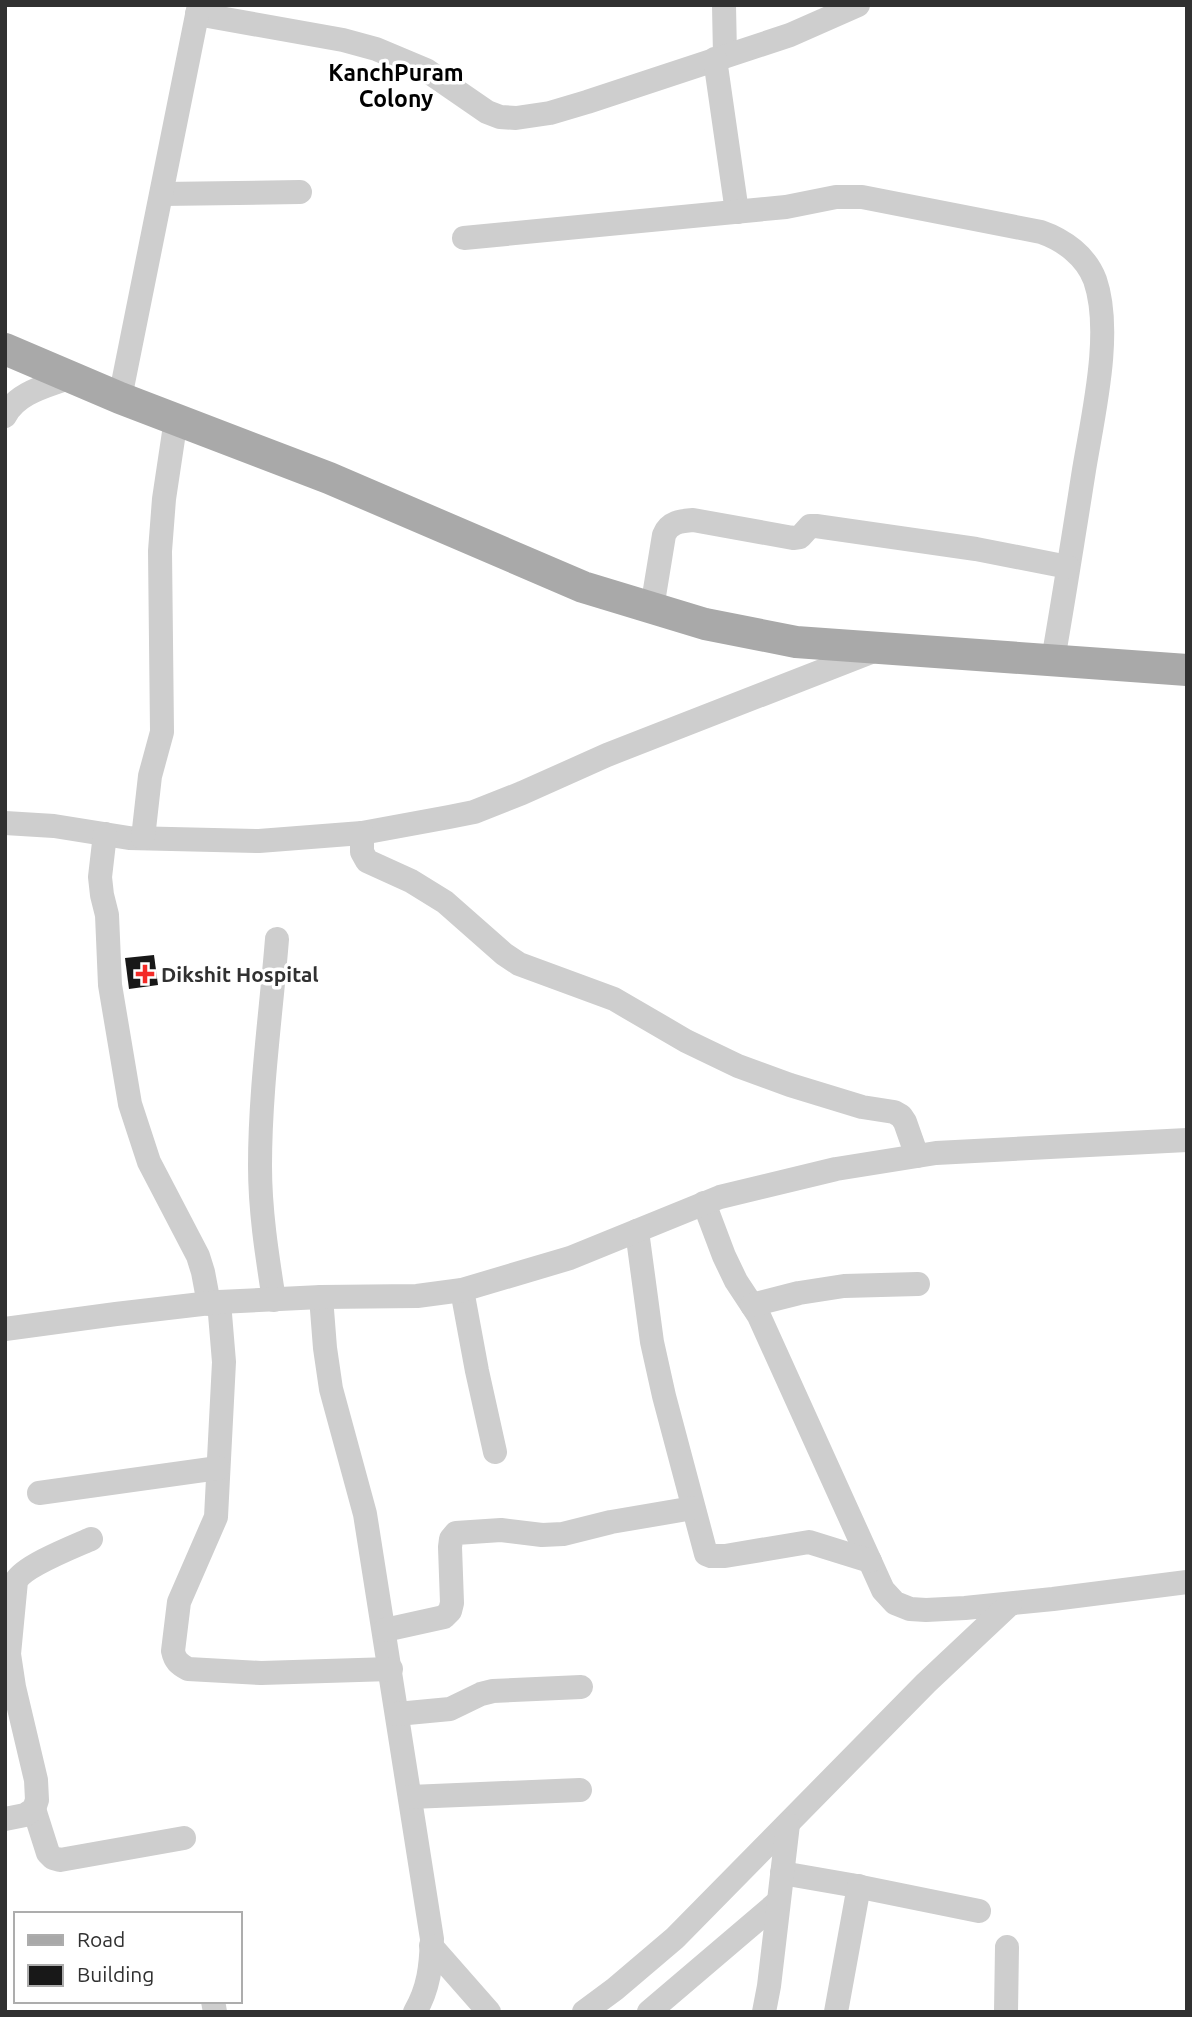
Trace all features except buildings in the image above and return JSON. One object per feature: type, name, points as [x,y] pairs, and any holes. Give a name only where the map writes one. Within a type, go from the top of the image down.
[{"type":"main road","points":[[5,349],[120,398],[329,478],[583,587],[705,624],[796,642],[1187,670]]},
{"type":"street","points":[[724,5],[720,58],[737,212]]},
{"type":"street","points":[[120,398],[198,10],[376,49],[426,70],[487,112],[500,117],[516,117],[550,113],[720,58],[790,35],[858,5]]},
{"type":"street","points":[[162,194],[300,192]]},
{"type":"street","points":[[464,238],[786,207],[836,197],[862,197],[1041,232],[1052,236],[1079,255],[1094,277],[1102,313],[1102,335],[1097,388],[1053,660]]},
{"type":"street","points":[[5,416],[13,405],[25,396],[71,377]]},
{"type":"street","points":[[143,838],[150,776],[162,740],[160,551],[164,499],[176,419]]},
{"type":"street","points":[[652,608],[666,529],[680,521],[693,520],[793,538],[800,537],[810,526],[816,526],[976,549],[1068,567]]},
{"type":"street","points":[[5,822],[143,838],[259,841],[362,833],[474,811],[607,755],[880,648]]},
{"type":"street","points":[[362,833],[362,852],[367,861],[411,881],[445,902],[519,964],[614,999],[686,1041],[738,1066],[790,1086],[862,1107],[894,1112],[905,1122],[917,1156]]},
{"type":"street","points":[[105,834],[100,877],[107,915],[110,985],[130,1104],[149,1162],[198,1256],[214,1303],[223,1362],[217,1506],[214,1524],[179,1602],[173,1651],[175,1658],[179,1665],[188,1669],[261,1672],[391,1669]]},
{"type":"street","points":[[274,1300],[263,1223],[260,1165],[277,939]]},
{"type":"street","points":[[5,1329],[214,1303],[321,1297],[417,1296],[462,1290],[570,1258],[720,1196],[836,1169],[917,1156],[1000,1149],[1187,1140]]},
{"type":"street","points":[[704,1203],[724,1256],[752,1305],[883,1590],[895,1603],[910,1609],[965,1608],[1187,1582]]},
{"type":"street","points":[[637,1231],[652,1342],[704,1550],[711,1556],[809,1542],[870,1561]]},
{"type":"street","points":[[752,1305],[799,1293],[844,1286],[918,1284]]},
{"type":"street","points":[[462,1290],[495,1452]]},
{"type":"street","points":[[321,1297],[331,1388],[365,1514],[385,1630],[431,1946],[429,1980],[415,2012]]},
{"type":"street","points":[[39,1493],[218,1468]]},
{"type":"street","points":[[385,1630],[444,1618],[450,1611],[450,1547],[451,1539],[456,1533],[501,1530],[542,1535],[563,1534],[611,1522],[693,1508]]},
{"type":"street","points":[[91,1539],[29,1568],[16,1581],[9,1654],[14,1688],[36,1780],[37,1800],[34,1809],[48,1853],[60,1860],[184,1838]]},
{"type":"street","points":[[584,2012],[675,1938],[926,1683],[1010,1604]]},
{"type":"street","points":[[397,1714],[450,1709],[493,1691],[581,1687]]},
{"type":"street","points":[[410,1797],[580,1790]]},
{"type":"street","points":[[5,1819],[25,1815],[34,1809]]},
{"type":"street","points":[[764,2012],[788,1824]]},
{"type":"street","points":[[782,1873],[979,1911]]},
{"type":"street","points":[[836,2012],[859,1886]]},
{"type":"street","points":[[649,2012],[778,1902]]},
{"type":"street","points":[[431,1946],[489,2012]]},
{"type":"street","points":[[1006,2012],[1007,1947]]},
{"type":"place","name":"Dikshit Hospital","points":[[145,974]]},
{"type":"district","name":"KanchPuram Colony","points":[[396,85]]}]
